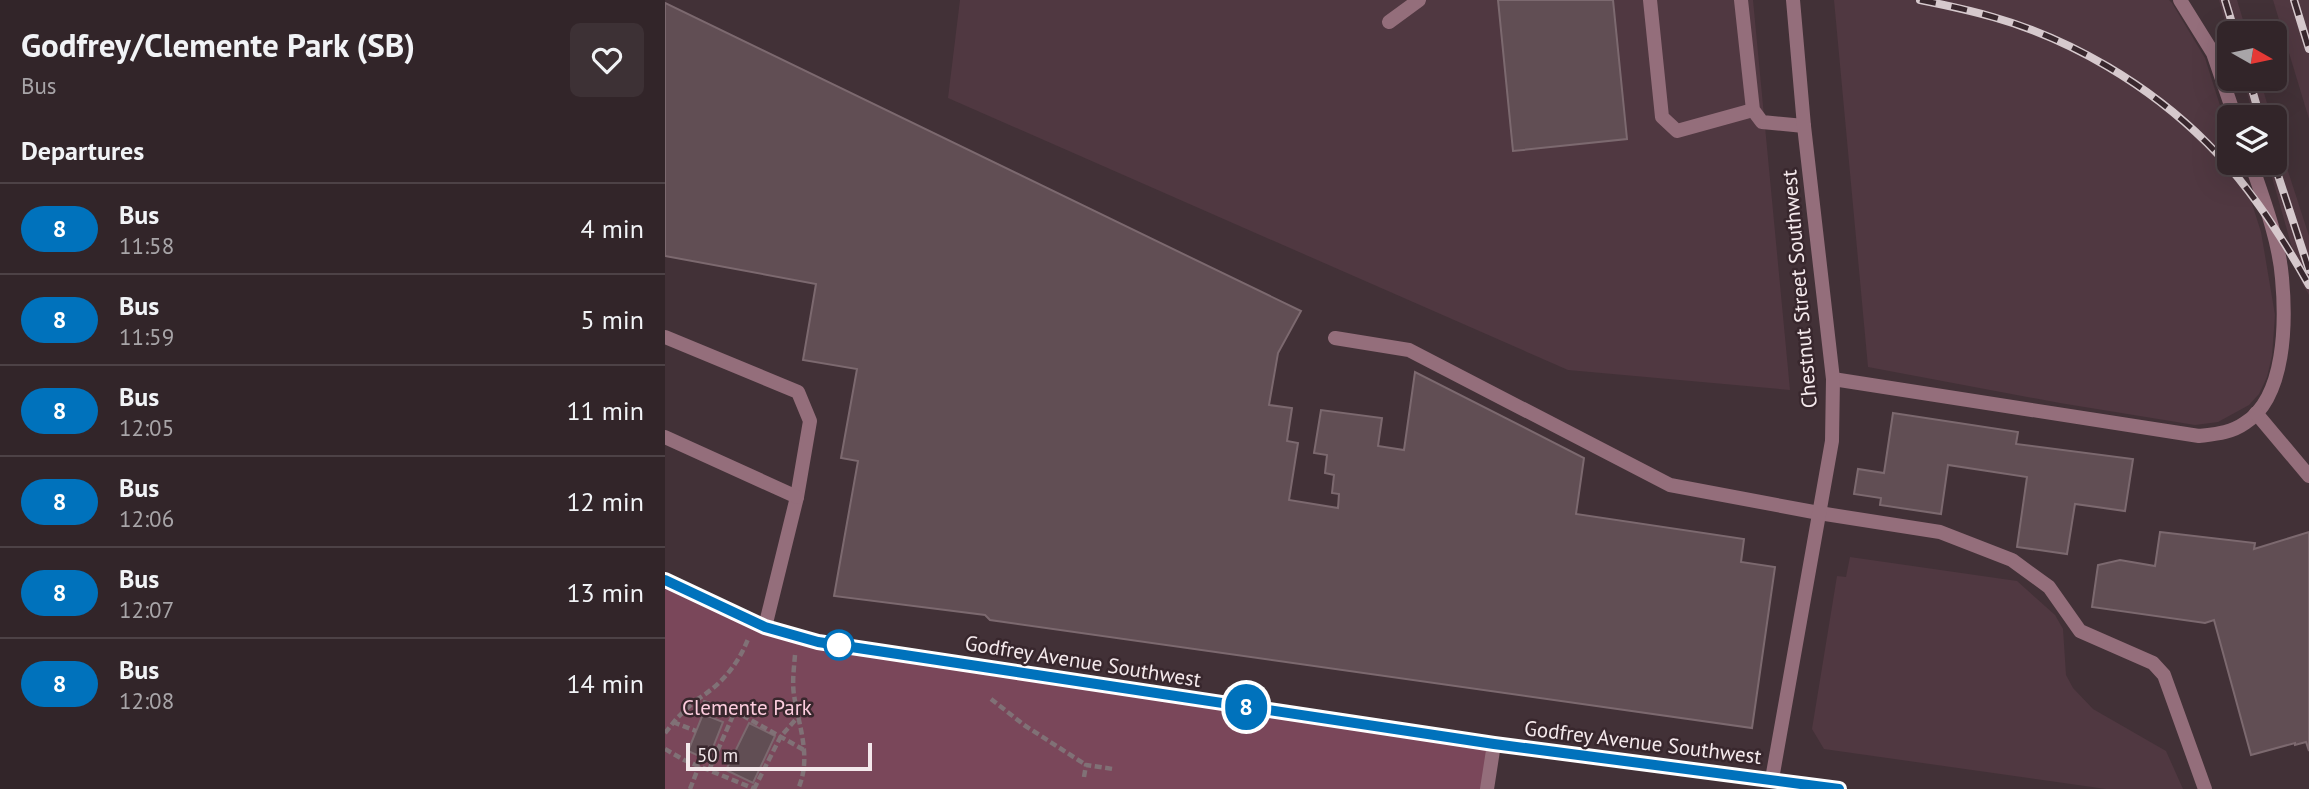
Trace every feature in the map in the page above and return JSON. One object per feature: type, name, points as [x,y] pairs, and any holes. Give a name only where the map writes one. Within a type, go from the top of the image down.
[{"type":"main road","name":"Godfrey Avenue Southwest","points":[[665,580],[760,624],[818,642],[1494,744],[1772,784],[1839,789]]},
{"type":"street","points":[[1389,22],[1419,0]]},
{"type":"street","points":[[1650,0],[1661,117],[1677,131],[1753,110]]},
{"type":"street","points":[[1741,0],[1753,110],[1762,122],[1804,127]]},
{"type":"street","name":"Chestnut Street Southwest","points":[[1772,784],[1832,441],[1833,379],[1804,127],[1793,0]]},
{"type":"street","points":[[2180,0],[2213,52],[2231,105]]},
{"type":"street","points":[[1833,379],[2199,436],[2227,432],[2246,423],[2261,409],[2276,380],[2282,340],[2282,277],[2269,220],[2255,175]]},
{"type":"street","points":[[665,337],[798,393],[810,421],[797,497],[760,624]]},
{"type":"street","points":[[1335,338],[1409,350],[1670,485],[1819,513],[1940,531],[2012,560],[2049,587],[2080,631],[2153,663],[2164,676],[2205,789]]},
{"type":"street","points":[[2256,413],[2309,476]]},
{"type":"street","points":[[665,437],[797,497]]},
{"type":"street","points":[[1487,789],[1494,744]]},
{"type":"path","points":[[665,733],[696,700],[720,682],[736,665],[760,624]]},
{"type":"path","points":[[798,637],[794,692],[805,765],[798,789]]},
{"type":"path","points":[[991,699],[1024,725],[1086,765],[1113,769]]},
{"type":"path","points":[[696,700],[748,717],[804,750]]},
{"type":"path","points":[[709,770],[734,711]]},
{"type":"path","points":[[665,749],[755,789],[781,736],[798,717]]},
{"type":"path","points":[[673,723],[696,731]]},
{"type":"path","points":[[1084,777],[1086,765]]},
{"type":"path","points":[[691,789],[699,766]]},
{"type":"shaded area","points":[[960,0],[1753,0],[1790,390],[1568,370],[948,98]]},
{"type":"shaded area","points":[[1834,0],[2169,0],[2205,58],[2220,105],[2217,105],[2217,175],[2243,175],[2261,232],[2275,315],[2272,356],[2259,394],[2249,405],[2218,422],[2195,425],[1868,367]]},
{"type":"shaded area","points":[[2219,0],[2237,0],[2243,21],[2225,21]]},
{"type":"shaded area","points":[[2273,0],[2309,0],[2309,119],[2287,46],[2287,21],[2279,21]]},
{"type":"shaded area","points":[[2246,91],[2263,91],[2268,105],[2251,105]]},
{"type":"shaded area","points":[[2287,168],[2309,236],[2309,295],[2302,283],[2271,175],[2287,175]]},
{"type":"shaded area","points":[[1850,557],[2017,581],[2055,615],[2063,629],[2066,675],[2073,688],[2093,709],[2166,751],[2183,789],[2106,789],[1824,749],[1812,729],[1837,576],[1846,577]]},
{"type":"green space","name":"Clemente Park","points":[[665,579],[765,627],[1494,744],[1487,789],[665,789]]},
{"type":"building","points":[[1498,0],[1613,0],[1627,139],[1513,151]]},
{"type":"building","points":[[665,3],[1301,311],[1278,353],[1269,405],[1292,408],[1287,441],[1298,443],[1289,500],[1338,508],[1339,494],[1332,493],[1334,475],[1325,473],[1327,455],[1314,453],[1321,410],[1382,418],[1378,446],[1404,450],[1415,372],[1584,458],[1576,514],[1744,539],[1741,562],[1775,567],[1752,728],[990,620],[985,615],[834,596],[858,461],[841,458],[857,369],[803,360],[816,284],[665,256]]},
{"type":"building","points":[[1893,413],[2018,432],[2016,444],[2133,459],[2125,511],[2075,504],[2067,554],[2017,547],[2027,477],[1948,465],[1941,514],[1880,505],[1881,498],[1854,494],[1858,469],[1884,473]]},
{"type":"building","points":[[2160,532],[2255,543],[2254,549],[2309,532],[2309,751],[2306,742],[2251,755],[2214,620],[2205,623],[2092,607],[2098,565],[2120,560],[2155,566]]},
{"type":"building","points":[[703,714],[723,722],[708,760],[688,751]]},
{"type":"building","points":[[749,723],[775,736],[753,783],[726,770]]},
{"type":"railway","points":[[1920,0],[1993,17],[2051,38],[2107,66],[2160,102],[2207,143],[2236,175],[2275,229],[2309,285]]},
{"type":"railway","points":[[2225,0],[2231,21]]},
{"type":"railway","points":[[2294,0],[2309,49]]},
{"type":"railway","points":[[2252,91],[2257,105]]},
{"type":"railway","points":[[2278,175],[2309,270]]},
{"type":"bus line","name":"8","points":[[665,580],[765,627],[818,642],[1494,744],[1839,789]]}]
